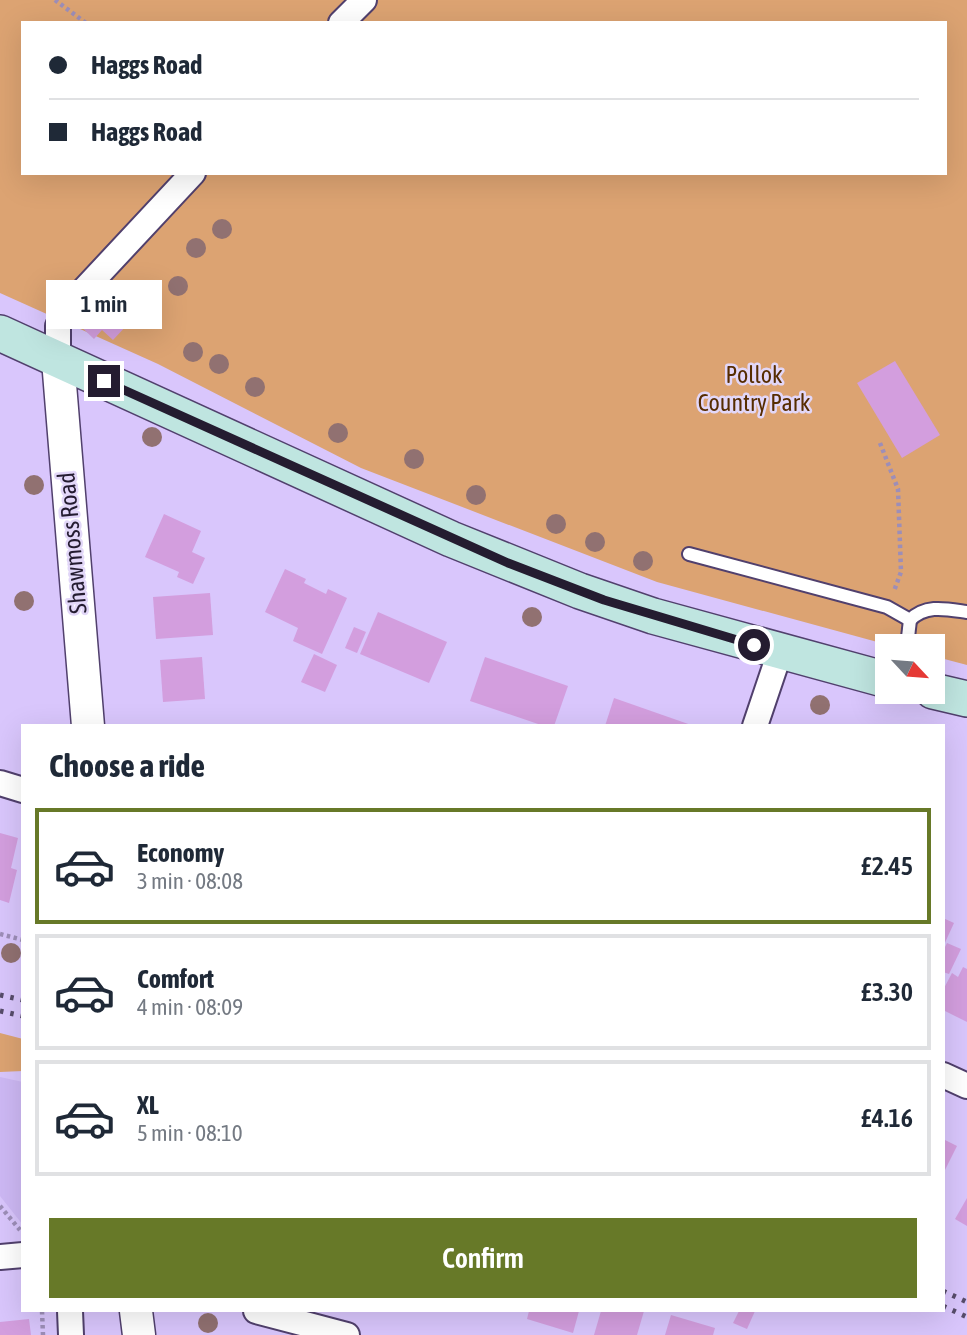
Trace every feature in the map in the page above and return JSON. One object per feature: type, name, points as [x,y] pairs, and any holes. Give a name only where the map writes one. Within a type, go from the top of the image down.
[{"type":"main road","points":[[0,332],[508,563],[629,608],[875,677]]},
{"type":"main road","points":[[945,694],[967,699]]},
{"type":"street","points":[[343,21],[364,0]]},
{"type":"street","points":[[58,359],[58,326],[67,308],[190,175]]},
{"type":"street","name":"Shawmoss Road","points":[[58,359],[88,724]]},
{"type":"street","points":[[756,724],[780,652]]},
{"type":"street","points":[[0,783],[21,789]]},
{"type":"street","points":[[945,1076],[967,1086]]},
{"type":"street","points":[[0,1257],[21,1255]]},
{"type":"street","points":[[70,1312],[71,1335]]},
{"type":"street","points":[[136,1312],[139,1335]]},
{"type":"street","points":[[260,1312],[347,1335]]},
{"type":"lane","points":[[689,554],[887,607],[910,620]]},
{"type":"lane","points":[[908,634],[910,620],[918,612],[936,608],[967,612]]},
{"type":"path","points":[[55,0],[83,21]]},
{"type":"path","points":[[880,443],[898,489],[901,572],[887,607]]},
{"type":"path","points":[[0,934],[21,939]]},
{"type":"path","points":[[0,1206],[21,1231]]},
{"type":"path","points":[[42,1312],[43,1335]]},
{"type":"shaded area","points":[[0,1077],[21,1082],[21,1222],[0,1196]]},
{"type":"green space","name":"Pollok Country Park","points":[[0,0],[967,0],[967,665],[945,659],[945,634],[875,634],[875,641],[657,582],[361,468],[158,364],[0,293]]},
{"type":"green space","points":[[0,1033],[21,1038],[21,1071],[0,1072]]},
{"type":"building","points":[[125,291],[143,308],[113,340],[102,330],[94,339],[72,318],[89,300],[104,314]]},
{"type":"building","points":[[895,361],[940,435],[902,458],[857,383]]},
{"type":"building","points":[[164,514],[201,531],[192,552],[205,558],[193,584],[177,577],[179,572],[145,557]]},
{"type":"building","points":[[285,569],[306,579],[304,583],[326,594],[328,589],[347,598],[322,654],[293,641],[298,628],[265,612]]},
{"type":"building","points":[[210,593],[213,635],[156,639],[153,597]]},
{"type":"building","points":[[378,612],[447,642],[429,683],[360,654]]},
{"type":"building","points":[[354,627],[366,632],[357,653],[345,648]]},
{"type":"building","points":[[314,654],[337,665],[325,692],[301,682]]},
{"type":"building","points":[[202,657],[205,699],[163,702],[160,660]]},
{"type":"building","points":[[485,657],[568,686],[555,724],[538,724],[470,701]]},
{"type":"building","points":[[614,698],[688,724],[606,724]]},
{"type":"building","points":[[0,833],[18,838],[11,868],[17,870],[9,903],[0,900]]},
{"type":"building","points":[[945,919],[954,923],[945,943]]},
{"type":"building","points":[[947,943],[961,949],[949,974],[945,973]]},
{"type":"building","points":[[963,967],[967,969],[967,1022],[945,1011],[945,986],[952,973],[958,977]]},
{"type":"building","points":[[945,1140],[957,1146],[945,1170]]},
{"type":"building","points":[[967,1198],[967,1226],[955,1219]]},
{"type":"building","points":[[529,1312],[579,1312],[573,1333],[527,1319]]},
{"type":"building","points":[[601,1312],[644,1312],[637,1335],[594,1335]]},
{"type":"building","points":[[738,1312],[755,1312],[747,1329],[733,1323]]},
{"type":"building","points":[[671,1315],[715,1328],[713,1335],[665,1335]]},
{"type":"building","points":[[29,1319],[31,1335],[0,1335],[0,1322]]},
{"type":"railway","points":[[0,995],[21,1000]]},
{"type":"railway","points":[[0,1011],[21,1016]]},
{"type":"railway","points":[[945,1292],[967,1302]]},
{"type":"railway","points":[[945,1307],[967,1317]]},
{"type":"route","points":[[104,381],[508,563],[604,600],[754,645]]}]
